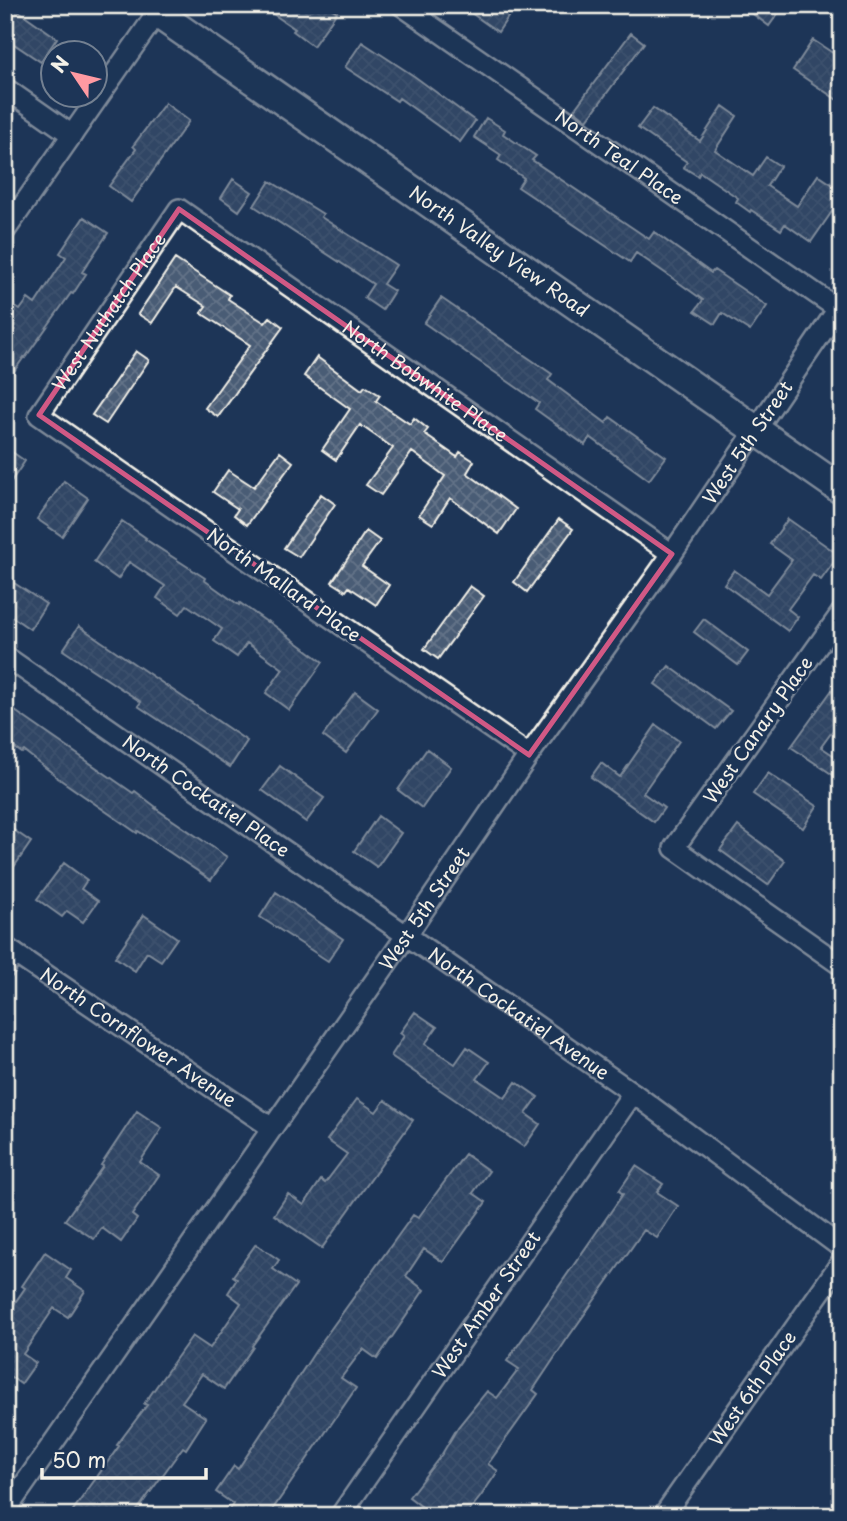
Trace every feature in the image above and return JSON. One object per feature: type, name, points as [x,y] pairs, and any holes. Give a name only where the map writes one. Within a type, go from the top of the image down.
[{"type":"street","name":"North Teal Place","points":[[401,5],[840,306]]},
{"type":"street","points":[[5,231],[160,9]]},
{"type":"street","name":"North Valley View Road","points":[[160,9],[842,490]]},
{"type":"street","points":[[5,88],[72,135]]},
{"type":"street","name":"West Nuthatch Place","points":[[39,415],[179,209]]},
{"type":"street","name":"North Bobwhite Place","points":[[179,209],[672,554]]},
{"type":"street","name":"West 5th Street","points":[[5,1512],[529,755],[672,554],[840,306]]},
{"type":"street","name":"North Mallard Place","points":[[39,415],[529,755]]},
{"type":"street","name":"West Canary Place","points":[[842,612],[674,848],[842,966]]},
{"type":"street","name":"North Cockatiel Place","points":[[5,656],[406,936]]},
{"type":"street","name":"North Cockatiel Avenue","points":[[406,936],[633,1093]]},
{"type":"street","name":"North Cornflower Avenue","points":[[9,956],[272,1128]]},
{"type":"street","points":[[633,1093],[842,1248]]},
{"type":"street","name":"West Amber Street","points":[[340,1516],[633,1093]]},
{"type":"street","name":"West 6th Place","points":[[663,1516],[842,1261]]},
{"type":"highlighted area","points":[[179,209],[672,554],[529,755],[39,415]]},
{"type":"building","points":[[5,5],[10,5],[57,38],[38,38],[38,60],[5,38]]},
{"type":"building","points":[[260,5],[327,5],[337,12],[313,46],[293,31],[295,29]]},
{"type":"building","points":[[460,5],[516,5],[498,32]]},
{"type":"building","points":[[741,5],[784,5],[769,26]]},
{"type":"building","points":[[631,33],[644,43],[587,120],[574,110]]},
{"type":"building","points":[[813,40],[842,59],[842,103],[793,70]]},
{"type":"building","points":[[362,42],[475,121],[460,142],[399,98],[397,101],[345,67]]},
{"type":"building","points":[[165,103],[189,121],[131,202],[109,186],[136,149],[133,146]]},
{"type":"building","points":[[723,106],[737,116],[715,150],[753,176],[766,157],[780,166],[767,186],[797,206],[818,175],[842,191],[842,197],[811,242],[785,224],[781,230],[751,210],[750,212],[736,202],[738,198],[700,172],[698,176],[683,167],[687,162],[638,128],[653,108],[700,141]]},
{"type":"building","points":[[486,118],[505,130],[503,134],[536,156],[532,160],[649,239],[654,232],[711,273],[714,270],[767,306],[750,331],[722,313],[715,324],[695,311],[703,300],[668,275],[636,253],[630,262],[518,187],[524,178],[498,160],[501,155],[474,137]]},
{"type":"building","points":[[233,179],[252,192],[239,211],[221,198]]},
{"type":"building","points":[[270,181],[396,265],[383,284],[394,291],[382,310],[364,298],[373,284],[254,206]]},
{"type":"building","points":[[84,217],[108,233],[82,272],[86,274],[73,294],[71,293],[5,384],[5,300],[20,310],[28,299],[35,304],[66,257],[60,253]]},
{"type":"building","points":[[175,259],[230,295],[228,299],[265,323],[270,317],[283,327],[218,417],[205,408],[250,345],[201,313],[206,306],[176,287],[152,323],[138,314]]},
{"type":"building","points":[[441,298],[552,374],[548,380],[606,423],[610,417],[666,457],[649,480],[590,437],[585,445],[535,409],[539,403],[424,323]]},
{"type":"building","points":[[136,351],[149,360],[106,424],[92,415]]},
{"type":"building","points":[[317,357],[362,390],[365,386],[380,395],[376,401],[410,424],[414,418],[428,429],[424,434],[457,457],[460,452],[474,461],[467,473],[516,509],[499,534],[450,498],[433,524],[419,515],[445,476],[412,452],[381,495],[366,485],[393,448],[360,425],[336,460],[322,450],[350,409],[304,376]]},
{"type":"building","points":[[5,447],[25,461],[5,490]]},
{"type":"building","points":[[280,452],[293,462],[247,525],[234,515],[238,509],[213,492],[228,470],[254,487]]},
{"type":"building","points":[[64,481],[88,498],[62,536],[37,519]]},
{"type":"building","points":[[321,494],[335,504],[299,557],[284,548]]},
{"type":"building","points":[[559,519],[573,529],[527,592],[514,582]]},
{"type":"building","points":[[788,519],[839,555],[821,580],[813,575],[788,609],[798,617],[788,631],[724,584],[734,570],[767,594],[792,560],[770,544]]},
{"type":"building","points":[[122,521],[323,662],[289,710],[266,693],[283,669],[247,643],[237,657],[214,641],[222,629],[187,605],[180,614],[157,598],[165,586],[129,562],[118,579],[94,562]]},
{"type":"building","points":[[366,531],[380,541],[362,566],[389,585],[376,605],[349,587],[346,591],[332,582]]},
{"type":"building","points":[[5,577],[46,604],[30,629],[5,612]]},
{"type":"building","points":[[470,586],[484,596],[438,659],[424,649]]},
{"type":"building","points":[[704,619],[748,652],[738,665],[694,632]]},
{"type":"building","points":[[79,626],[247,741],[230,767],[138,706],[141,702],[63,650]]},
{"type":"building","points":[[669,666],[731,711],[716,729],[655,684]]},
{"type":"building","points":[[842,676],[842,718],[821,747],[842,761],[842,781],[791,747]]},
{"type":"building","points":[[355,692],[378,709],[346,753],[323,736]]},
{"type":"building","points":[[5,704],[133,793],[135,791],[155,808],[227,857],[211,880],[138,831],[137,833],[24,751],[22,753],[5,741]]},
{"type":"building","points":[[656,725],[679,741],[643,793],[664,808],[654,822],[591,777],[601,763],[620,777]]},
{"type":"building","points":[[427,749],[451,767],[422,808],[398,790]]},
{"type":"building","points":[[280,766],[324,798],[306,822],[262,790]]},
{"type":"building","points":[[768,773],[817,806],[803,828],[753,794]]},
{"type":"building","points":[[378,816],[401,833],[377,867],[354,851]]},
{"type":"building","points":[[5,824],[31,842],[5,880]]},
{"type":"building","points":[[738,826],[785,861],[768,885],[720,850]]},
{"type":"building","points":[[64,863],[87,880],[81,889],[98,901],[83,922],[67,911],[62,917],[37,899]]},
{"type":"building","points":[[276,892],[343,939],[328,961],[260,917]]},
{"type":"building","points":[[144,915],[177,938],[161,961],[147,952],[135,971],[115,957]]},
{"type":"building","points":[[415,1012],[437,1027],[425,1044],[455,1064],[467,1047],[489,1062],[477,1079],[505,1098],[516,1082],[538,1097],[526,1114],[540,1124],[524,1147],[391,1056],[404,1036],[400,1033]]},
{"type":"building","points":[[357,1099],[376,1112],[385,1100],[413,1120],[322,1248],[274,1215],[288,1194],[304,1205],[321,1180],[325,1183],[347,1154],[327,1140]]},
{"type":"building","points":[[137,1111],[162,1128],[140,1162],[159,1175],[132,1215],[137,1219],[121,1242],[102,1228],[94,1239],[65,1220]]},
{"type":"building","points":[[465,1154],[489,1171],[473,1193],[486,1202],[443,1262],[424,1249],[406,1276],[424,1290],[377,1359],[363,1349],[341,1378],[356,1388],[268,1516],[225,1516],[233,1504],[216,1492],[234,1466],[238,1469],[320,1344],[413,1215],[418,1218]]},
{"type":"building","points":[[636,1166],[663,1184],[657,1192],[678,1206],[657,1238],[644,1230],[567,1339],[533,1390],[538,1394],[488,1464],[498,1471],[481,1496],[465,1516],[434,1516],[409,1497],[487,1391],[497,1398],[519,1369],[507,1361],[623,1194],[619,1191]]},
{"type":"building","points":[[256,1244],[279,1260],[273,1269],[296,1285],[224,1389],[202,1374],[182,1402],[206,1418],[186,1449],[183,1447],[133,1516],[69,1516],[192,1336],[210,1348],[241,1303],[228,1293],[237,1279],[233,1276]]},
{"type":"building","points":[[45,1252],[71,1270],[66,1278],[85,1291],[68,1317],[54,1308],[23,1354],[36,1363],[21,1384],[8,1375],[5,1380],[5,1317]]}]
